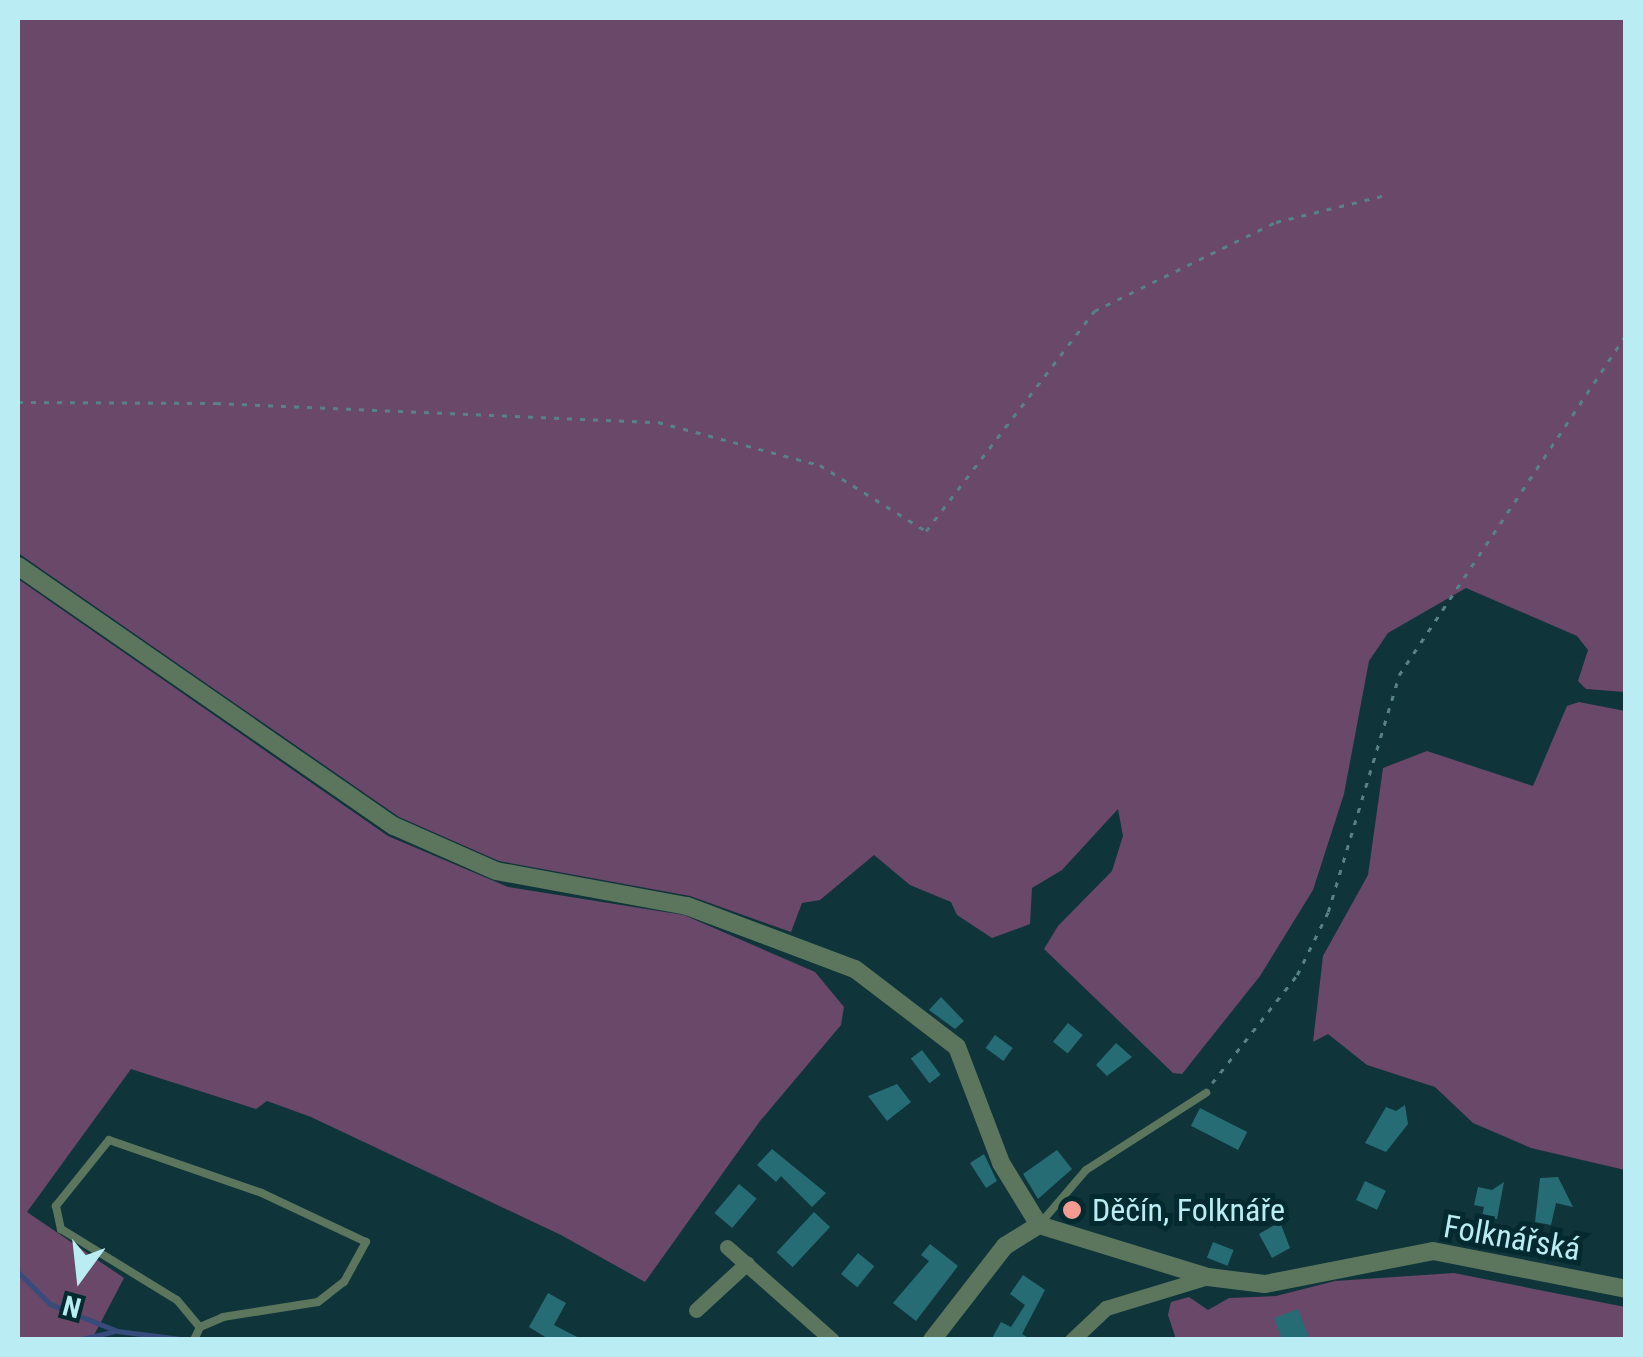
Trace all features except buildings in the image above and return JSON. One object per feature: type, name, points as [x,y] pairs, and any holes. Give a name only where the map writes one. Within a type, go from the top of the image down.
[{"type":"street","points":[[18,566],[394,826],[496,871],[687,906],[855,969],[957,1048],[1001,1162],[1039,1225],[1005,1246],[932,1340]]},
{"type":"street","name":"Folknářská","points":[[1039,1225],[1208,1277],[1265,1284],[1433,1251],[1626,1289]]},
{"type":"street","points":[[728,1248],[832,1340]]},
{"type":"street","points":[[696,1310],[747,1263]]},
{"type":"street","points":[[1072,1340],[1106,1308],[1208,1277]]},
{"type":"lane","points":[[1039,1225],[1086,1170],[1206,1092]]},
{"type":"lane","points":[[109,1140],[262,1193],[366,1242],[344,1282],[318,1302],[200,1327],[177,1300],[61,1230],[56,1206],[109,1140]]},
{"type":"lane","points":[[194,1339],[200,1327]]},
{"type":"path","points":[[18,402],[216,403],[658,422],[820,466],[926,531],[1094,311],[1276,222],[1386,195]]},
{"type":"path","points":[[1206,1092],[1297,975],[1328,912],[1399,675],[1626,334]]},
{"type":"shaded area","points":[[18,18],[1625,18],[1625,692],[1586,689],[1578,681],[1588,650],[1577,636],[1466,588],[1388,633],[1369,661],[1344,794],[1313,890],[1260,976],[1182,1074],[1173,1073],[1044,949],[1058,926],[1112,871],[1123,836],[1118,809],[1062,870],[1032,888],[1030,924],[992,938],[957,915],[951,902],[910,885],[874,855],[820,900],[802,903],[791,932],[690,896],[499,861],[399,817],[18,553]]},
{"type":"shaded area","points":[[18,579],[388,836],[508,887],[684,915],[815,972],[844,1007],[841,1025],[760,1121],[645,1282],[561,1235],[311,1117],[267,1101],[256,1109],[131,1069],[27,1212],[124,1278],[92,1339],[18,1339]]},
{"type":"shaded area","points":[[1579,702],[1625,711],[1625,1170],[1531,1148],[1473,1123],[1435,1087],[1367,1065],[1328,1034],[1313,1042],[1323,956],[1368,875],[1383,768],[1427,751],[1533,786],[1567,706]]},
{"type":"shaded area","points":[[1454,1273],[1625,1307],[1625,1339],[1176,1339],[1168,1315],[1171,1302],[1189,1297],[1208,1310],[1229,1298],[1276,1296],[1335,1281]]},
{"type":"waterway","points":[[18,1272],[50,1304],[117,1331],[188,1340]]},
{"type":"waterway","points":[[77,1340],[113,1332]]},
{"type":"place","name":"Děčín, Folknáře","points":[[1072,1210]]}]
